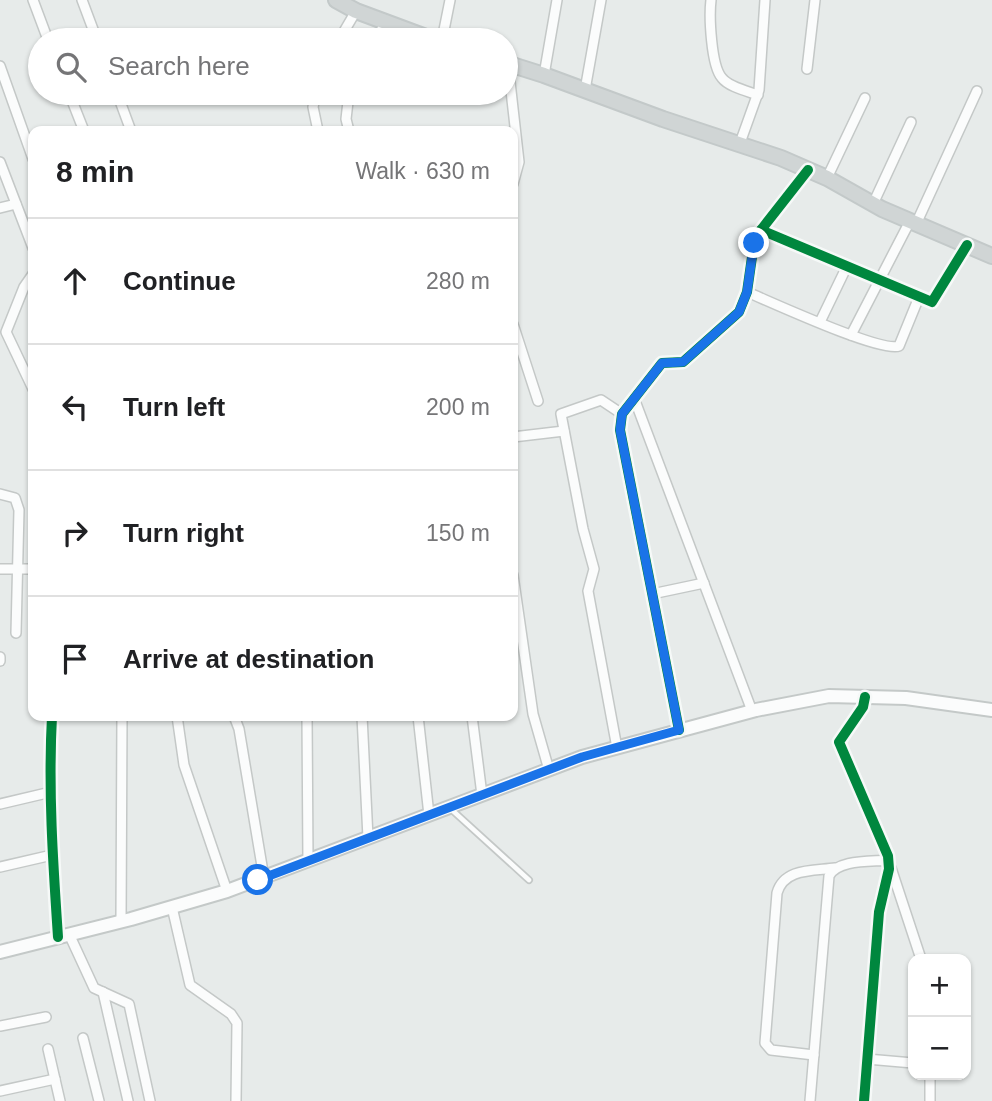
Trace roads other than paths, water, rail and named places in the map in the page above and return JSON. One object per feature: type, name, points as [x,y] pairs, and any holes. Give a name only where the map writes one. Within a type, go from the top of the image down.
[{"type":"main road","points":[[336,0],[399,28]]},
{"type":"main road","points":[[518,67],[781,158],[827,178],[873,204],[992,255]]},
{"type":"main road","points":[[0,951],[121,922],[227,891],[582,757],[752,711],[830,696],[906,698],[992,710]]},
{"type":"street","points":[[33,0],[44,28]]},
{"type":"street","points":[[82,0],[92,28]]},
{"type":"street","points":[[444,28],[450,0]]},
{"type":"street","points":[[544,75],[557,0]]},
{"type":"street","points":[[585,90],[601,0]]},
{"type":"street","points":[[711,0],[711,36],[719,74],[725,81],[758,96]]},
{"type":"street","points":[[740,143],[758,96],[765,0]]},
{"type":"street","points":[[807,69],[815,0]]},
{"type":"street","points":[[346,28],[356,11]]},
{"type":"street","points":[[382,28],[385,23]]},
{"type":"street","points":[[0,66],[28,145]]},
{"type":"street","points":[[851,335],[913,222],[977,91]]},
{"type":"street","points":[[827,178],[865,98]]},
{"type":"street","points":[[74,105],[82,126]]},
{"type":"street","points":[[121,105],[129,126]]},
{"type":"street","points":[[313,105],[317,126]]},
{"type":"street","points":[[347,105],[345,119],[347,126]]},
{"type":"street","points":[[512,105],[515,126]]},
{"type":"street","points":[[873,204],[911,122]]},
{"type":"street","points":[[0,162],[28,235]]},
{"type":"street","points":[[679,730],[620,430],[622,414],[662,363],[683,362],[739,312],[747,292],[754,243],[803,168]]},
{"type":"street","points":[[0,208],[16,204]]},
{"type":"street","points":[[761,230],[932,302],[967,245]]},
{"type":"street","points":[[820,322],[847,266]]},
{"type":"street","points":[[28,281],[6,332],[28,378]]},
{"type":"street","points":[[747,292],[851,335],[890,348],[899,346],[919,297]]},
{"type":"street","points":[[518,339],[538,401]]},
{"type":"street","points":[[634,398],[752,711]]},
{"type":"street","points":[[617,748],[588,591],[594,569],[583,529],[561,414],[601,400],[622,414]]},
{"type":"street","points":[[518,437],[564,430]]},
{"type":"street","points":[[0,494],[11,496],[18,503],[16,633]]},
{"type":"street","points":[[0,569],[28,569]]},
{"type":"street","points":[[652,594],[704,583]]},
{"type":"street","points":[[518,610],[533,713],[548,770]]},
{"type":"street","points":[[865,697],[863,708],[839,742],[890,862],[918,954]]},
{"type":"street","points":[[52,721],[52,855],[64,936],[92,986],[130,1006],[150,1101]]},
{"type":"street","points":[[121,922],[122,721]]},
{"type":"street","points":[[178,721],[184,765],[227,891]]},
{"type":"street","points":[[236,721],[264,878]]},
{"type":"street","points":[[307,721],[308,861]]},
{"type":"street","points":[[362,721],[368,838]]},
{"type":"street","points":[[419,721],[429,815]]},
{"type":"street","points":[[473,721],[482,795]]},
{"type":"street","points":[[0,804],[51,792]]},
{"type":"street","points":[[0,867],[52,855]]},
{"type":"street","points":[[814,1055],[771,1050],[765,1042],[779,886],[787,876],[801,872],[890,862]]},
{"type":"street","points":[[864,1101],[879,912],[890,862]]},
{"type":"street","points":[[810,1101],[829,881],[835,868]]},
{"type":"street","points":[[172,907],[190,985],[235,1018],[236,1101]]},
{"type":"street","points":[[103,992],[128,1101]]},
{"type":"street","points":[[0,1026],[46,1017]]},
{"type":"street","points":[[83,1038],[99,1101]]},
{"type":"street","points":[[48,1049],[60,1101]]},
{"type":"street","points":[[867,1059],[908,1063]]},
{"type":"street","points":[[0,1091],[55,1079]]},
{"type":"street","points":[[930,1080],[930,1101]]},
{"type":"lane","points":[[450,808],[529,880]]}]
